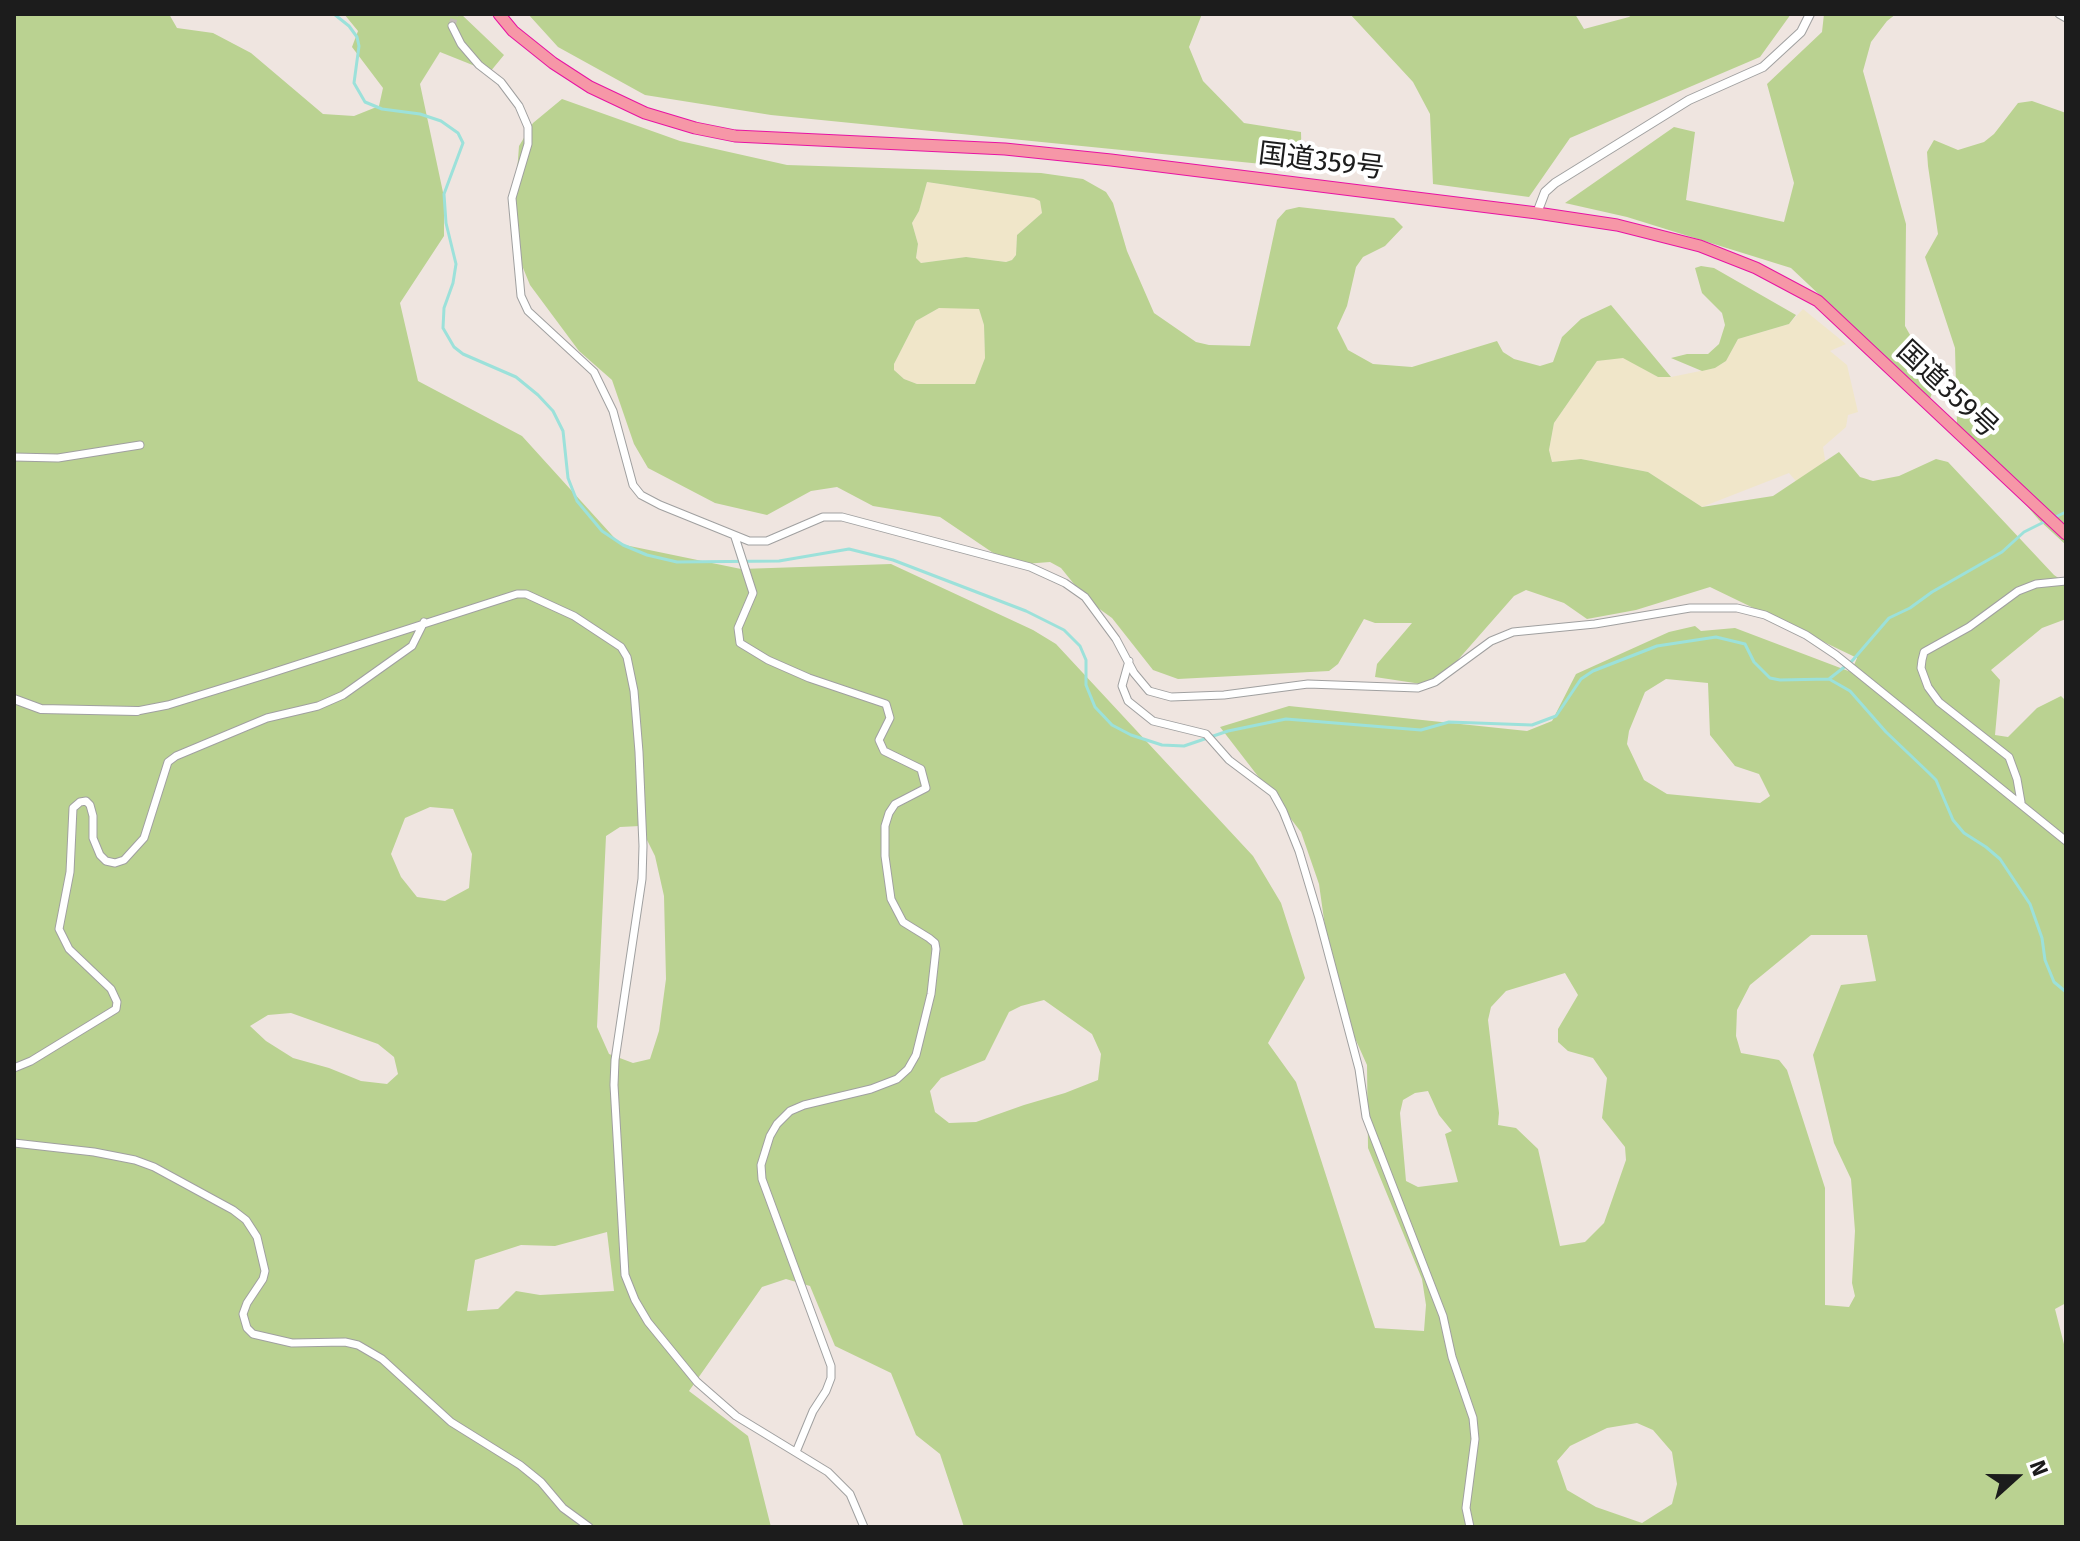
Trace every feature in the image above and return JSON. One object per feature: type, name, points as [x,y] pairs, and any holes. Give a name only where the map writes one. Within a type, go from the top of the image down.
[{"type":"highway","name":"国道359号","points":[[499,14],[513,31],[590,87],[645,113],[722,133],[1005,149],[1537,213],[1617,225],[1700,246],[1756,268],[1818,301],[2066,534]]},
{"type":"street","points":[[1537,213],[1545,192],[1565,176],[1689,100],[1763,67],[1801,32],[1810,14]]},
{"type":"street","points":[[2059,14],[2066,18]]},
{"type":"street","points":[[452,26],[461,44],[479,65],[501,82],[519,106],[528,127],[528,144],[512,198],[521,296],[528,311],[588,366],[602,385],[613,411],[633,485],[641,495],[749,541],[767,541],[823,517],[842,517],[1030,567],[1065,583],[1085,597],[1149,691],[1171,697],[1224,695],[1308,684],[1418,688],[1444,676],[1491,641],[1513,632],[1595,624],[1690,608],[1737,608],[1806,635],[1836,655],[2066,841]]},
{"type":"street","points":[[14,457],[58,458],[140,445]]},
{"type":"street","points":[[735,537],[753,593],[738,628],[740,643],[768,660],[809,678],[886,704],[890,718],[879,740],[884,751],[921,769],[926,788],[895,804],[885,826],[885,856],[891,899],[903,922],[929,938],[936,949],[931,994],[916,1055],[908,1069],[897,1079],[790,1111],[770,1136],[761,1165],[762,1179],[831,1366],[826,1391],[813,1411],[796,1452]]},
{"type":"street","points":[[2022,804],[2009,757],[1939,702],[1928,687],[1921,668],[1922,660],[1924,652],[1969,627],[2018,591],[2036,584],[2066,581]]},
{"type":"street","points":[[14,699],[41,709],[55,710],[137,711],[168,705],[498,598],[526,594],[574,616],[613,640],[627,657],[634,691],[643,846],[642,879],[615,1060],[625,1275],[648,1322],[697,1382],[736,1416],[828,1472],[850,1494],[864,1527]]},
{"type":"street","points":[[14,1068],[31,1061],[116,1009],[117,1002],[111,989],[69,949],[59,929],[70,872],[73,808],[80,802],[86,801],[90,805],[93,838],[100,855],[106,861],[115,863],[124,860],[144,838],[168,762],[267,718],[318,706],[343,695],[412,646],[424,622]]},
{"type":"street","points":[[1129,661],[1122,686],[1128,701],[1153,721],[1206,734],[1229,760],[1273,793],[1283,811],[1319,918],[1359,1069],[1366,1117],[1443,1316],[1452,1357],[1473,1418],[1475,1439],[1466,1508],[1470,1527]]},
{"type":"street","points":[[14,1143],[135,1160],[233,1210],[246,1220],[257,1237],[265,1271],[243,1314],[247,1328],[253,1334],[292,1343],[345,1342],[358,1345],[382,1359],[451,1422],[530,1474],[551,1492],[563,1508],[589,1527]]},
{"type":"shaded area","points":[[927,182],[1034,198],[1040,201],[1042,213],[1017,235],[1016,255],[1012,260],[966,257],[921,263],[916,259],[918,244],[912,223],[919,211]]},
{"type":"shaded area","points":[[939,308],[979,309],[984,325],[985,358],[975,384],[917,384],[904,379],[894,370],[894,364],[916,321]]},
{"type":"shaded area","points":[[1803,309],[1846,344],[1830,351],[1847,365],[1858,412],[1848,415],[1846,427],[1823,447],[1831,497],[1813,501],[1789,473],[1702,507],[1648,472],[1581,459],[1552,462],[1549,450],[1554,423],[1597,361],[1623,357],[1658,377],[1715,368],[1726,361],[1738,339],[1789,324]]},
{"type":"green space","points":[[14,14],[169,14],[177,28],[213,33],[251,53],[323,114],[354,116],[379,106],[383,88],[352,47],[358,31],[344,14],[461,14],[504,55],[490,72],[440,52],[420,84],[444,197],[444,236],[400,303],[418,381],[522,436],[620,544],[741,569],[891,564],[1033,630],[1056,644],[1253,856],[1281,903],[1305,978],[1268,1043],[1296,1082],[1375,1328],[1424,1331],[1426,1305],[1422,1279],[1368,1148],[1367,1065],[1334,991],[1319,884],[1301,832],[1220,727],[1289,706],[1527,731],[1552,721],[1576,674],[1669,632],[1695,626],[1701,631],[1735,628],[1851,672],[1857,658],[1710,587],[1636,610],[1587,619],[1564,603],[1526,590],[1514,596],[1449,670],[1428,685],[1375,677],[1377,664],[1412,623],[1375,623],[1364,619],[1338,664],[1329,671],[1178,679],[1153,670],[1112,618],[1087,600],[1061,568],[1050,562],[1011,565],[940,517],[873,506],[837,487],[811,491],[767,515],[715,503],[648,468],[634,444],[612,380],[579,351],[530,285],[519,258],[514,213],[519,146],[533,123],[562,99],[680,141],[787,165],[1041,173],[1083,179],[1106,192],[1113,203],[1127,251],[1154,313],[1196,342],[1209,345],[1250,346],[1277,220],[1286,210],[1299,207],[1394,218],[1403,227],[1385,246],[1363,257],[1356,267],[1347,306],[1337,328],[1348,350],[1373,364],[1412,367],[1497,341],[1503,352],[1514,359],[1540,366],[1553,362],[1562,337],[1581,319],[1611,305],[1671,377],[1658,377],[1623,358],[1597,361],[1554,423],[1549,450],[1552,462],[1581,459],[1648,472],[1702,507],[1773,496],[1839,452],[1860,477],[1873,481],[1899,476],[1936,459],[1948,462],[2054,575],[2066,583],[2066,619],[2042,628],[1991,670],[2000,680],[1995,735],[2008,737],[2037,708],[2061,696],[2066,701],[2066,1303],[2055,1309],[2066,1352],[2066,1527],[964,1527],[940,1454],[916,1435],[891,1373],[835,1346],[810,1286],[786,1279],[762,1287],[689,1391],[748,1436],[771,1527],[14,1527]],"holes":[[[927,182],[1034,198],[1040,201],[1042,213],[1017,235],[1016,255],[1006,262],[966,257],[921,263],[916,258],[918,244],[912,223],[919,211]],[[939,308],[979,309],[984,325],[985,358],[975,384],[917,384],[904,379],[894,370],[894,364],[916,321]],[[1666,679],[1708,683],[1710,735],[1735,766],[1759,774],[1770,796],[1760,803],[1667,794],[1644,780],[1627,744],[1645,692]],[[430,807],[453,809],[472,854],[469,888],[445,901],[417,897],[401,877],[391,854],[405,818]],[[640,826],[655,856],[664,896],[666,979],[659,1031],[650,1059],[633,1063],[609,1054],[597,1027],[606,836],[620,827]],[[1811,935],[1867,935],[1876,981],[1841,985],[1813,1055],[1834,1143],[1851,1179],[1855,1231],[1852,1283],[1855,1296],[1849,1307],[1825,1305],[1825,1188],[1787,1070],[1779,1060],[1741,1053],[1736,1036],[1737,1010],[1750,985]],[[1565,973],[1578,995],[1558,1029],[1558,1042],[1568,1051],[1593,1058],[1607,1078],[1602,1118],[1625,1147],[1626,1160],[1604,1223],[1585,1242],[1560,1246],[1538,1149],[1516,1128],[1498,1125],[1488,1020],[1491,1007],[1506,991]],[[1044,1000],[1092,1034],[1101,1054],[1098,1080],[976,1122],[949,1123],[935,1112],[930,1091],[941,1078],[985,1060],[1009,1012]],[[291,1013],[378,1044],[394,1057],[398,1074],[387,1084],[361,1081],[293,1058],[266,1041],[250,1026],[268,1015]],[[1428,1091],[1439,1115],[1452,1131],[1445,1134],[1458,1182],[1418,1187],[1406,1181],[1400,1113],[1403,1100],[1415,1093]],[[607,1232],[614,1291],[540,1295],[516,1291],[498,1309],[467,1311],[475,1260],[521,1245],[555,1246]],[[1637,1423],[1653,1430],[1672,1452],[1677,1484],[1672,1504],[1642,1523],[1596,1507],[1567,1490],[1557,1461],[1570,1446],[1607,1428]]]},
{"type":"green space","points":[[528,14],[1202,14],[1189,47],[1203,81],[1244,123],[1301,132],[1302,168],[771,115],[645,95],[558,47]]},
{"type":"green space","points":[[1350,14],[1575,14],[1584,29],[1633,14],[1791,14],[1760,57],[1570,138],[1529,197],[1433,184],[1430,114],[1413,82]]},
{"type":"green space","points":[[1824,14],[1896,14],[1871,42],[1863,71],[1906,224],[1905,326],[1936,381],[1930,399],[1791,268],[1627,217],[1565,203],[1674,127],[1695,132],[1686,200],[1784,222],[1794,183],[1767,84],[1822,32]]},
{"type":"green space","points":[[2032,101],[2066,113],[2066,545],[2039,520],[1957,424],[1955,348],[1925,257],[1938,234],[1927,152],[1934,140],[1958,150],[1984,142],[2018,103]]},
{"type":"green space","points":[[1695,268],[1714,268],[1796,315],[1789,324],[1738,339],[1726,361],[1715,368],[1702,371],[1671,358],[1708,354],[1719,344],[1725,325],[1722,313],[1702,293]]},
{"type":"waterway","points":[[334,14],[357,37],[359,46],[354,83],[365,102],[382,109],[420,114],[441,121],[458,133],[463,143],[444,194],[446,223],[456,264],[444,308],[443,328],[454,347],[463,354],[516,377],[553,411],[563,431],[568,478],[577,501],[602,531],[623,545],[677,562],[779,561],[849,549],[893,560],[1026,611],[1064,630],[1080,646],[1086,660],[1086,685],[1095,707],[1112,725],[1162,745],[1184,746],[1228,731],[1286,719],[1421,730],[1449,722],[1532,725],[1556,716],[1581,679],[1593,671],[1657,646],[1716,637],[1745,644],[1754,662],[1770,678],[1829,679],[1850,691],[1886,732],[1936,780],[1953,820],[1964,833],[2000,859],[2030,904],[2042,938],[2045,960],[2054,982],[2066,992]]},
{"type":"waterway","points":[[2053,518],[2066,512]]},
{"type":"waterway","points":[[1829,679],[1852,661],[1889,618],[2002,552],[2024,532],[2046,521]]},
{"type":"tunnel","points":[[452,26],[455,14]]}]
